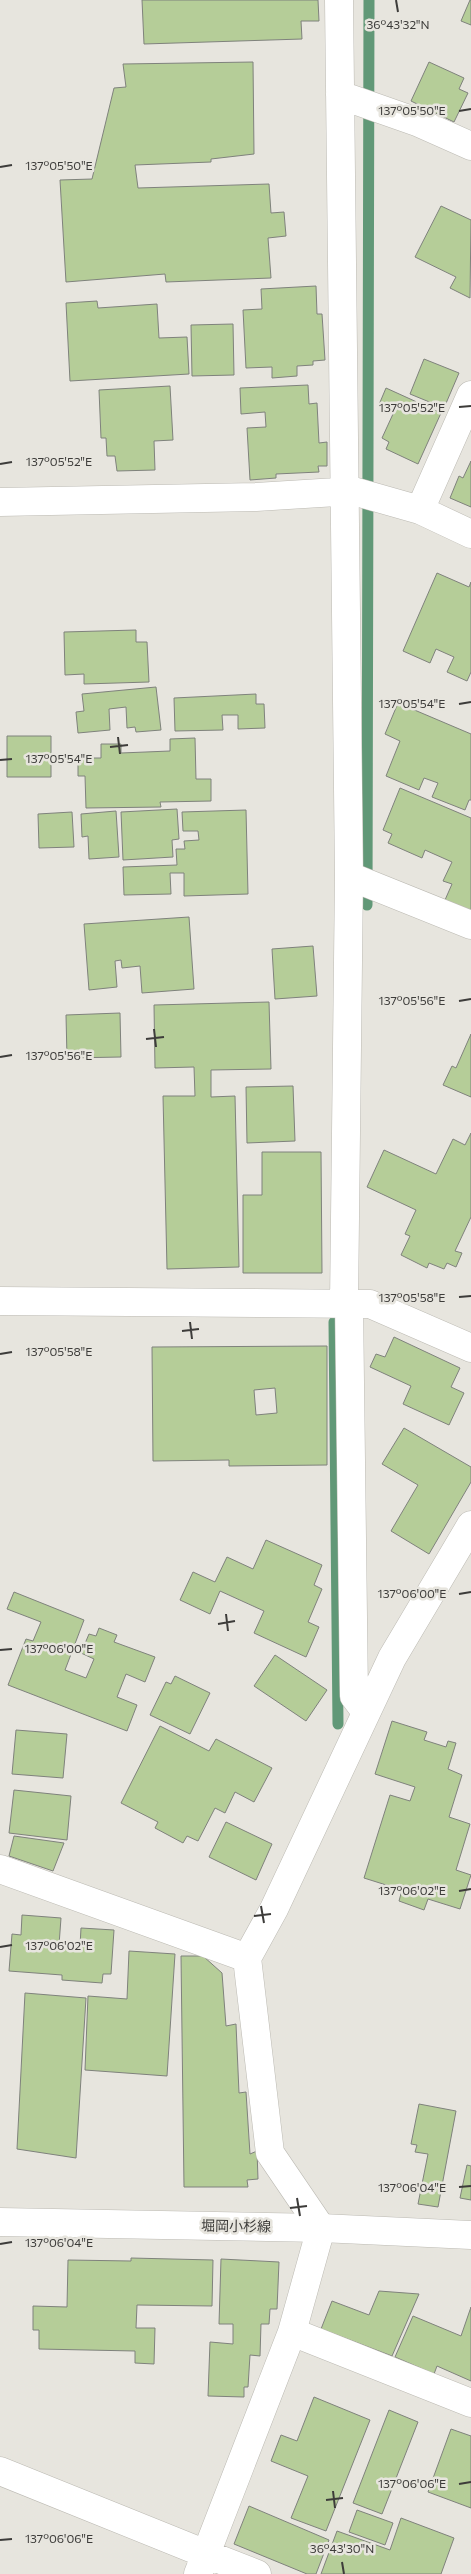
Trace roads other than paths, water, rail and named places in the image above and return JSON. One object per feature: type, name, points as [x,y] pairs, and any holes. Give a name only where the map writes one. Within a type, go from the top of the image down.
[{"type":"street","points":[[339,0],[349,876],[347,1304],[354,1696],[366,1712]]},
{"type":"street","points":[[340,95],[417,122],[471,146]]},
{"type":"street","points":[[420,510],[471,395]]},
{"type":"street","points":[[0,502],[246,497],[353,491],[420,510],[471,534]]},
{"type":"street","points":[[349,876],[471,925]]},
{"type":"street","points":[[0,1301],[370,1304],[471,1348]]},
{"type":"street","points":[[202,2564],[292,2332],[321,2228],[270,2153],[247,1958],[274,1909],[392,1658],[471,1525]]},
{"type":"street","points":[[0,1869],[247,1958]]},
{"type":"street","name":"堀岡小杉線","points":[[0,2222],[321,2228],[471,2234]]},
{"type":"street","points":[[292,2332],[471,2403]]},
{"type":"street","points":[[0,2471],[202,2564],[257,2574]]},
{"type":"waterway","points":[[367,905],[369,0]]},
{"type":"waterway","points":[[334,1322],[338,1724]]}]
